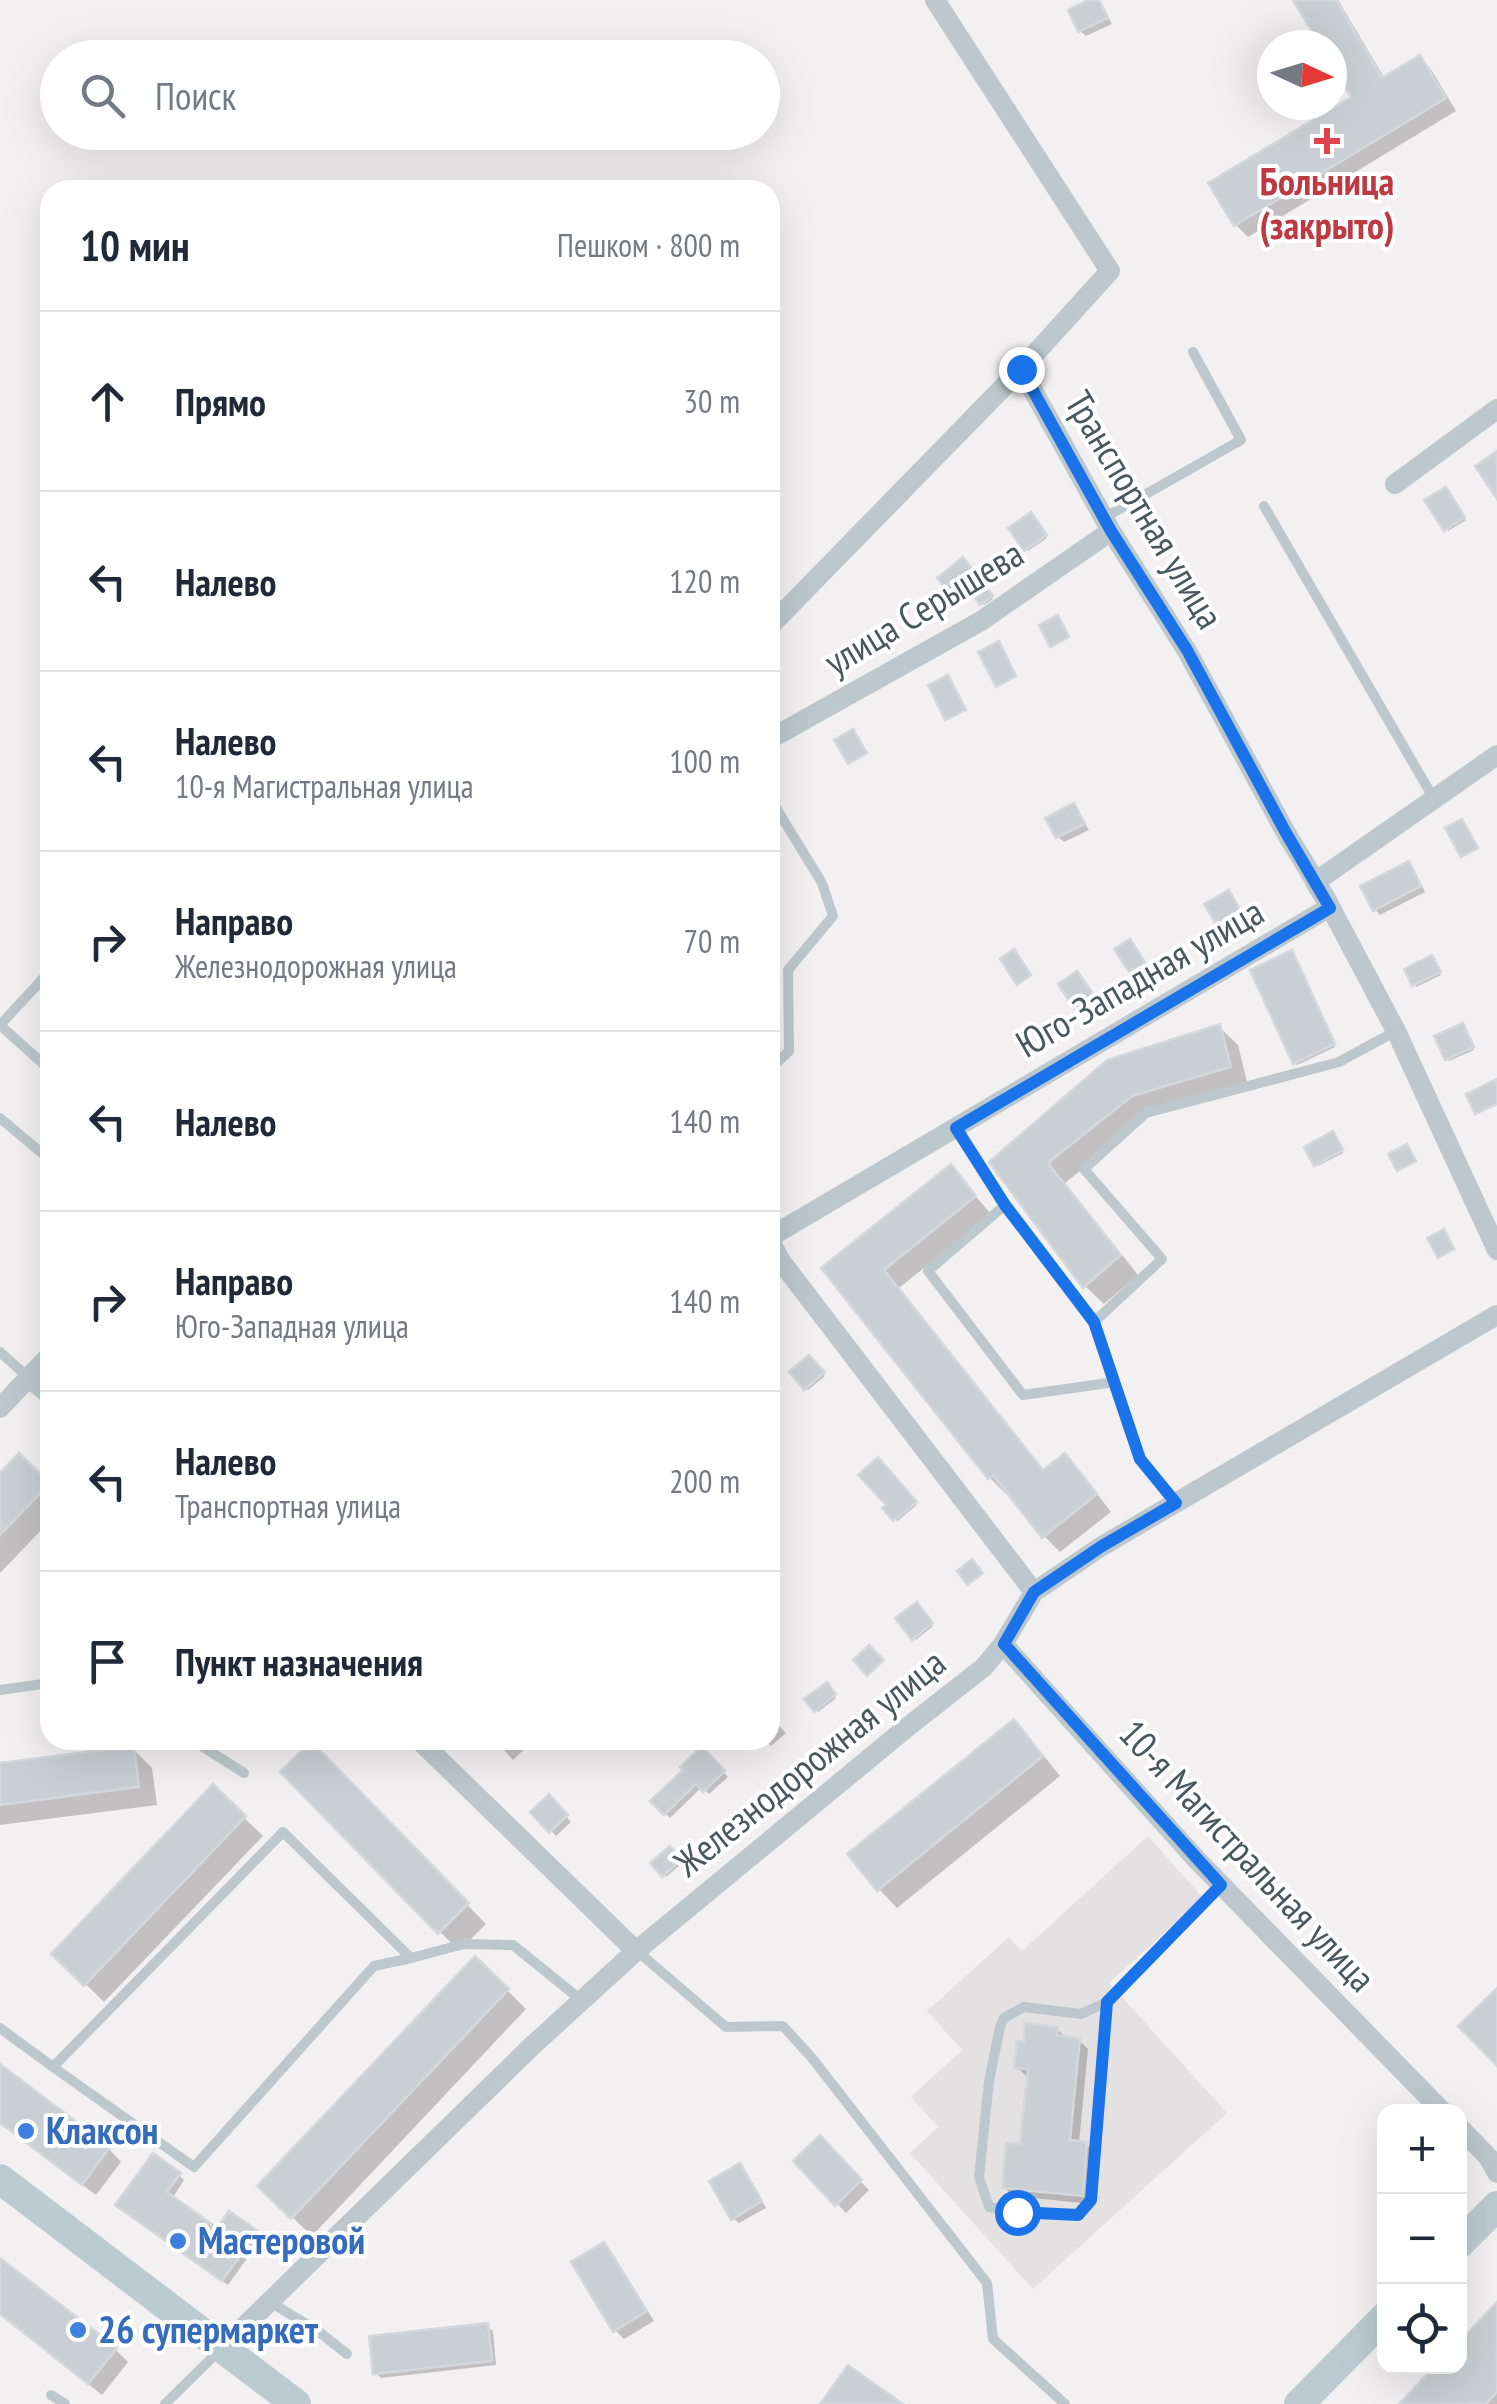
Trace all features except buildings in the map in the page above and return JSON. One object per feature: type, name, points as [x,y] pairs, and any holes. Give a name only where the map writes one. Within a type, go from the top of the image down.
[{"type":"street","name":"Транспортная улица","points":[[935,0],[1110,271],[1021,369],[1108,524],[1187,650],[1316,882],[1396,1031],[1497,1250]]},
{"type":"street","name":"улица Серышева","points":[[780,616],[1021,369]]},
{"type":"street","points":[[1395,484],[1497,409]]},
{"type":"street","name":"улица Серышева","points":[[780,733],[981,621],[1108,524]]},
{"type":"street","points":[[1316,882],[1497,755]]},
{"type":"street","name":"Юго-Западная улица","points":[[780,1233],[1330,908]]},
{"type":"street","points":[[780,1260],[1034,1592]]},
{"type":"street","name":"Железнодорожная улица","points":[[223,2347],[636,1950],[984,1668],[1004,1644],[1034,1592],[1102,1546],[1497,1315]]},
{"type":"street","points":[[0,1408],[40,1366]]},
{"type":"street","points":[[29,1378],[40,1386]]},
{"type":"street","name":"10-я Магистральная улица","points":[[1004,1644],[1221,1885],[1435,2104]]},
{"type":"street","points":[[429,1750],[636,1950]]},
{"type":"street","points":[[1467,2135],[1489,2158],[1497,2173]]},
{"type":"street","points":[[0,2179],[296,2404]]},
{"type":"street","points":[[1467,2236],[1497,2206]]},
{"type":"street","points":[[1298,2404],[1377,2325]]},
{"type":"lane","points":[[1108,524],[1241,440],[1193,352]]},
{"type":"lane","points":[[1264,506],[1435,800]]},
{"type":"lane","points":[[780,814],[822,883],[833,916],[788,970],[789,1051],[780,1060]]},
{"type":"lane","points":[[40,982],[0,1025],[40,1061]]},
{"type":"lane","points":[[1094,1322],[1162,1259],[1084,1169],[1146,1114],[1339,1062],[1396,1031]]},
{"type":"lane","points":[[0,1118],[40,1152]]},
{"type":"lane","points":[[956,1128],[1005,1205],[1094,1322],[1140,1459],[1176,1503]]},
{"type":"lane","points":[[1005,1205],[928,1272],[1023,1395],[1115,1382]]},
{"type":"lane","points":[[0,1352],[29,1378]]},
{"type":"lane","points":[[0,1690],[40,1684]]},
{"type":"lane","points":[[208,1750],[244,1773]]},
{"type":"lane","points":[[53,2067],[283,1832],[411,1958]]},
{"type":"lane","points":[[1107,2002],[1091,2200],[1078,2215],[989,2207],[979,2176],[989,2081],[1004,2018],[1024,2007],[1081,2014],[1107,2002],[1221,1885]]},
{"type":"lane","points":[[0,2028],[194,2166],[374,1966],[464,1944],[512,1945],[582,2000]]},
{"type":"lane","points":[[636,1950],[726,2027],[783,2026],[988,2283],[993,2339],[1065,2404]]},
{"type":"lane","points":[[270,2302],[347,2354]]},
{"type":"lane","points":[[164,2404],[223,2347]]},
{"type":"lane","points":[[51,2396],[65,2404]]},
{"type":"shaded area","points":[[1148,1836],[1203,1898],[1109,1983],[1227,2113],[1033,2289],[910,2153],[938,2127],[911,2097],[962,2050],[927,2011],[1009,1937],[1022,1951]]},
{"type":"place","name":"Больница (закрыто)","points":[[1327,141]]},
{"type":"place","name":"Клаксон","points":[[26,2131]]},
{"type":"place","name":"Мастеровой","points":[[178,2241]]},
{"type":"place","name":"26 супермаркет","points":[[78,2330]]},
{"type":"route","points":[[1017,2212],[1078,2215],[1091,2200],[1107,2002],[1221,1885],[1004,1644],[1034,1592],[1176,1503],[1140,1459],[1094,1322],[1005,1205],[956,1128],[1330,908],[1187,650],[1111,531],[1021,369]]}]
